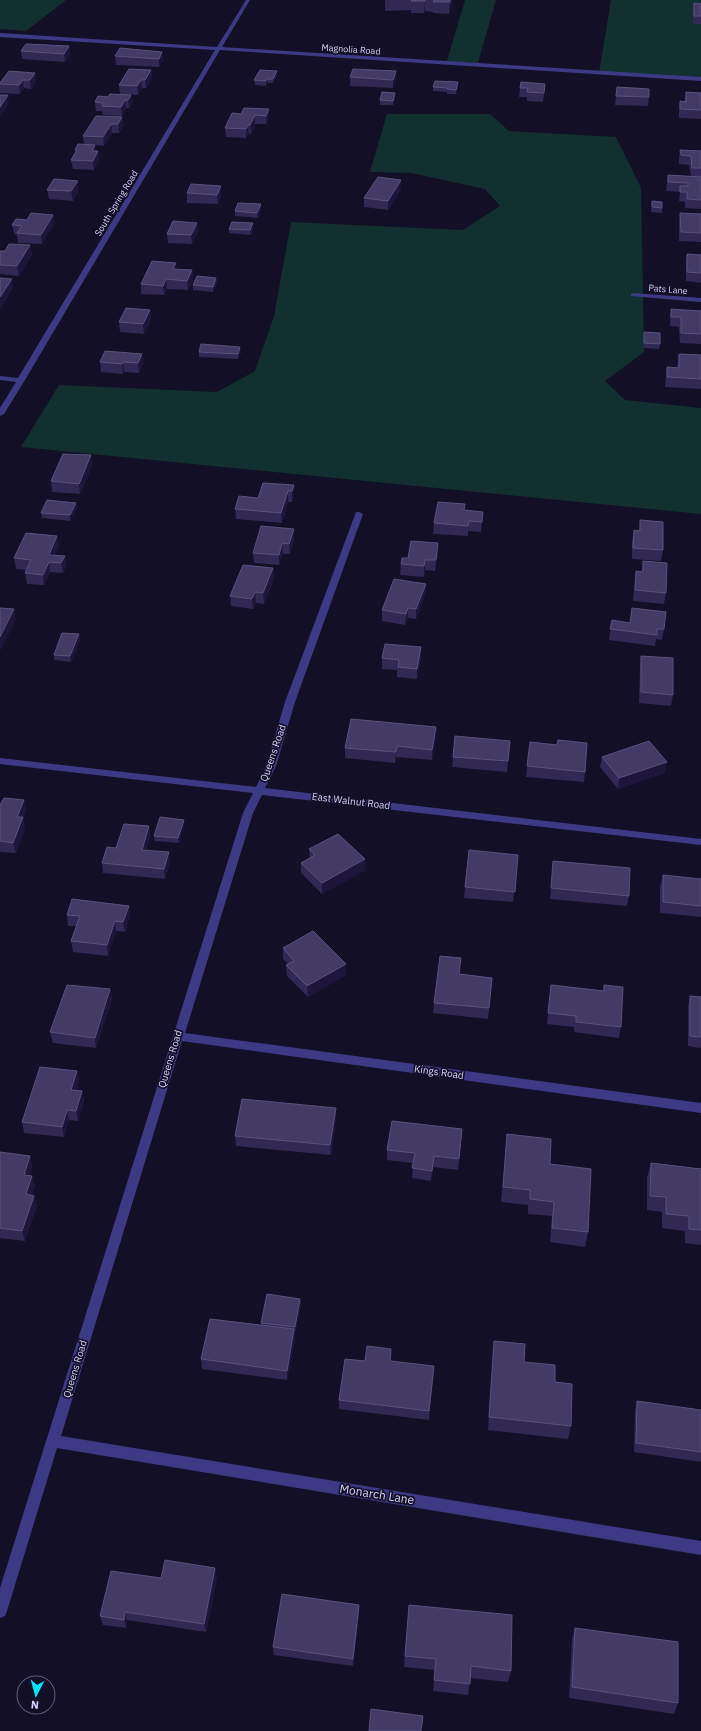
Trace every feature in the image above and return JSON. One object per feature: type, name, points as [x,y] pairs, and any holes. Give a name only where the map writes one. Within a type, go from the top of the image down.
[{"type":"street","name":"South Spring Road","points":[[0,414],[248,0]]},
{"type":"street","name":"Magnolia Road","points":[[1,36],[701,79]]},
{"type":"street","name":"Pats Lane","points":[[633,295],[701,300]]},
{"type":"street","points":[[0,378],[21,380]]},
{"type":"street","name":"Queens Road","points":[[0,1611],[248,813],[270,766],[290,702],[359,514]]},
{"type":"street","name":"East Walnut Road","points":[[0,761],[701,842]]},
{"type":"street","name":"Kings Road","points":[[178,1036],[701,1108]]},
{"type":"street","name":"Monarch Lane","points":[[52,1441],[701,1548]]},
{"type":"green space","points":[[0,0],[66,0],[26,31],[0,29]]},
{"type":"green space","points":[[465,0],[496,0],[477,66],[446,64]]},
{"type":"green space","points":[[611,0],[701,0],[701,79],[599,73]]},
{"type":"green space","points":[[387,114],[490,114],[509,131],[616,137],[641,188],[644,352],[605,381],[625,400],[701,408],[701,514],[21,447],[59,385],[217,392],[255,371],[274,316],[291,222],[463,230],[500,206],[485,189],[411,173],[370,172]]},
{"type":"building","points":[[425,0],[425,1],[411,1]]},
{"type":"building","points":[[434,0],[450,0],[450,2],[433,2]]},
{"type":"building","points":[[694,3],[701,4],[701,16],[694,16]]},
{"type":"building","points":[[26,44],[69,46],[64,54],[21,51]]},
{"type":"building","points":[[120,48],[162,52],[159,59],[115,56]]},
{"type":"building","points":[[129,69],[151,70],[145,80],[141,80],[137,86],[119,85]]},
{"type":"building","points":[[353,69],[396,71],[393,80],[350,77]]},
{"type":"building","points":[[260,70],[277,71],[273,79],[267,79],[266,81],[254,80]]},
{"type":"building","points":[[9,71],[35,73],[30,80],[23,80],[19,85],[0,84]]},
{"type":"building","points":[[435,81],[458,82],[456,90],[433,87]]},
{"type":"building","points":[[521,82],[545,84],[544,93],[527,92],[528,88],[520,88]]},
{"type":"building","points":[[617,87],[649,89],[649,97],[616,96]]},
{"type":"building","points":[[382,92],[395,93],[393,101],[380,100]]},
{"type":"building","points":[[686,92],[701,93],[701,110],[680,109],[680,101],[686,102]]},
{"type":"building","points":[[110,94],[131,95],[128,100],[125,100],[121,107],[102,106],[103,103],[95,102],[98,96],[108,97]]},
{"type":"building","points":[[0,95],[8,95],[0,107]]},
{"type":"building","points":[[244,108],[269,109],[266,116],[255,115],[250,125],[248,125],[246,129],[225,128],[232,113],[241,114]]},
{"type":"building","points":[[96,116],[122,117],[118,124],[111,124],[103,137],[83,136]]},
{"type":"building","points":[[78,144],[95,145],[92,151],[98,151],[93,161],[71,160],[77,150],[75,150]]},
{"type":"building","points":[[680,150],[701,151],[701,168],[692,168],[691,156],[681,155]]},
{"type":"building","points":[[668,175],[701,177],[701,200],[687,199],[687,192],[680,192],[680,186],[688,186],[688,183],[668,182]]},
{"type":"building","points":[[378,177],[401,180],[388,201],[364,198]]},
{"type":"building","points":[[54,179],[78,181],[71,191],[47,190]]},
{"type":"building","points":[[191,184],[221,186],[217,195],[187,193]]},
{"type":"building","points":[[652,201],[662,202],[662,208],[652,207]]},
{"type":"building","points":[[238,203],[261,204],[257,213],[235,211]]},
{"type":"building","points":[[31,213],[53,215],[41,235],[17,233],[22,226],[12,225],[16,219],[27,220]]},
{"type":"building","points":[[680,213],[701,214],[701,233],[681,232]]},
{"type":"building","points":[[173,221],[197,223],[191,235],[167,234]]},
{"type":"building","points":[[232,222],[253,223],[250,230],[229,229]]},
{"type":"building","points":[[9,244],[30,245],[17,266],[0,265],[0,251],[5,251]]},
{"type":"building","points":[[687,254],[701,255],[701,273],[687,272]]},
{"type":"building","points":[[152,261],[176,263],[173,269],[192,270],[187,281],[166,279],[163,286],[141,284]]},
{"type":"building","points":[[197,276],[216,278],[213,287],[193,285]]},
{"type":"building","points":[[0,278],[12,279],[0,297]]},
{"type":"building","points":[[126,308],[150,310],[143,324],[119,322]]},
{"type":"building","points":[[671,309],[701,311],[701,334],[681,333],[681,317],[671,317]]},
{"type":"building","points":[[644,332],[660,333],[660,344],[644,343]]},
{"type":"building","points":[[201,344],[240,347],[238,354],[199,352]]},
{"type":"building","points":[[105,351],[142,354],[138,363],[123,362],[122,364],[100,362]]},
{"type":"building","points":[[679,354],[701,355],[701,379],[667,377],[667,367],[679,368]]},
{"type":"building","points":[[63,454],[91,455],[79,484],[51,481]]},
{"type":"building","points":[[263,483],[294,485],[292,491],[288,491],[281,513],[235,509],[239,496],[258,498]]},
{"type":"building","points":[[47,500],[76,503],[70,515],[41,513]]},
{"type":"building","points":[[438,502],[465,504],[464,510],[483,512],[482,522],[469,521],[468,526],[434,523]]},
{"type":"building","points":[[640,520],[663,522],[663,550],[633,548],[634,530],[640,531]]},
{"type":"building","points":[[261,526],[294,529],[289,544],[282,543],[279,555],[253,553]]},
{"type":"building","points":[[26,533],[57,536],[49,555],[65,556],[61,563],[49,562],[43,575],[25,573],[31,560],[14,558]]},
{"type":"building","points":[[411,541],[438,543],[436,560],[425,560],[424,566],[401,564],[402,558],[408,558]]},
{"type":"building","points":[[643,561],[667,563],[666,593],[635,590],[636,571],[643,572]]},
{"type":"building","points":[[243,565],[273,568],[263,593],[255,592],[252,599],[230,596]]},
{"type":"building","points":[[394,579],[426,584],[416,609],[408,608],[406,614],[382,610]]},
{"type":"building","points":[[0,608],[14,609],[0,637]]},
{"type":"building","points":[[632,608],[666,612],[664,629],[657,629],[657,635],[610,629],[612,620],[630,623]]},
{"type":"building","points":[[62,633],[79,634],[70,656],[54,655]]},
{"type":"building","points":[[385,644],[421,647],[417,669],[398,667],[399,660],[382,658]]},
{"type":"building","points":[[641,656],[673,658],[673,695],[641,692]]},
{"type":"building","points":[[351,719],[436,727],[432,750],[397,746],[396,752],[345,748]]},
{"type":"building","points":[[455,736],[510,741],[508,761],[453,757]]},
{"type":"building","points":[[558,740],[587,743],[585,772],[527,766],[530,742],[557,745]]},
{"type":"building","points":[[649,741],[667,762],[619,778],[602,757]]},
{"type":"building","points":[[4,798],[24,800],[17,817],[23,817],[13,843],[0,841],[0,805]]},
{"type":"building","points":[[160,817],[184,820],[178,838],[154,836]]},
{"type":"building","points":[[124,824],[149,826],[142,850],[169,852],[164,869],[102,863],[107,847],[116,848]]},
{"type":"building","points":[[338,834],[365,859],[322,883],[301,863],[315,855],[309,849]]},
{"type":"building","points":[[469,850],[518,855],[515,892],[465,887]]},
{"type":"building","points":[[553,861],[630,868],[629,896],[551,888]]},
{"type":"building","points":[[663,875],[701,879],[701,906],[663,902]]},
{"type":"building","points":[[72,899],[129,906],[123,922],[115,921],[107,945],[71,941],[80,916],[67,915]]},
{"type":"building","points":[[313,931],[346,964],[307,986],[286,965],[294,961],[283,948]]},
{"type":"building","points":[[440,956],[461,958],[459,974],[492,978],[489,1008],[434,1003]]},
{"type":"building","points":[[67,985],[110,989],[95,1038],[50,1032]]},
{"type":"building","points":[[551,985],[604,991],[604,985],[623,987],[621,1027],[576,1022],[576,1016],[548,1013]]},
{"type":"building","points":[[690,996],[701,997],[701,1037],[690,1036]]},
{"type":"building","points":[[40,1067],[77,1071],[71,1090],[82,1091],[76,1111],[67,1110],[62,1127],[22,1122]]},
{"type":"building","points":[[242,1099],[336,1108],[330,1145],[235,1136]]},
{"type":"building","points":[[392,1121],[462,1129],[459,1159],[434,1156],[432,1171],[412,1168],[415,1153],[387,1150]]},
{"type":"building","points":[[507,1134],[551,1139],[550,1164],[591,1169],[588,1232],[552,1228],[554,1202],[530,1199],[530,1190],[503,1187]]},
{"type":"building","points":[[0,1152],[30,1156],[24,1175],[32,1176],[26,1194],[34,1196],[22,1231],[0,1228]]},
{"type":"building","points":[[651,1163],[701,1169],[701,1230],[689,1229],[689,1216],[666,1214],[666,1197],[650,1196]]},
{"type":"building","points":[[267,1294],[300,1299],[295,1327],[261,1323]]},
{"type":"building","points":[[210,1319],[294,1329],[287,1371],[201,1359]]},
{"type":"building","points":[[494,1341],[525,1344],[524,1362],[555,1365],[555,1382],[572,1384],[571,1426],[489,1417]]},
{"type":"building","points":[[367,1346],[391,1349],[390,1361],[434,1366],[429,1411],[339,1400],[345,1359],[365,1361]]},
{"type":"building","points":[[637,1401],[701,1410],[701,1452],[636,1443]]},
{"type":"building","points":[[165,1560],[215,1568],[204,1624],[125,1612],[124,1620],[100,1616],[111,1571],[161,1578]]},
{"type":"building","points":[[282,1594],[359,1605],[353,1659],[273,1647]]},
{"type":"building","points":[[409,1605],[512,1615],[511,1671],[471,1666],[470,1684],[434,1680],[436,1659],[405,1656]]},
{"type":"building","points":[[575,1628],[678,1642],[678,1703],[572,1687]]},
{"type":"building","points":[[371,1709],[423,1716],[421,1731],[369,1731]]}]
